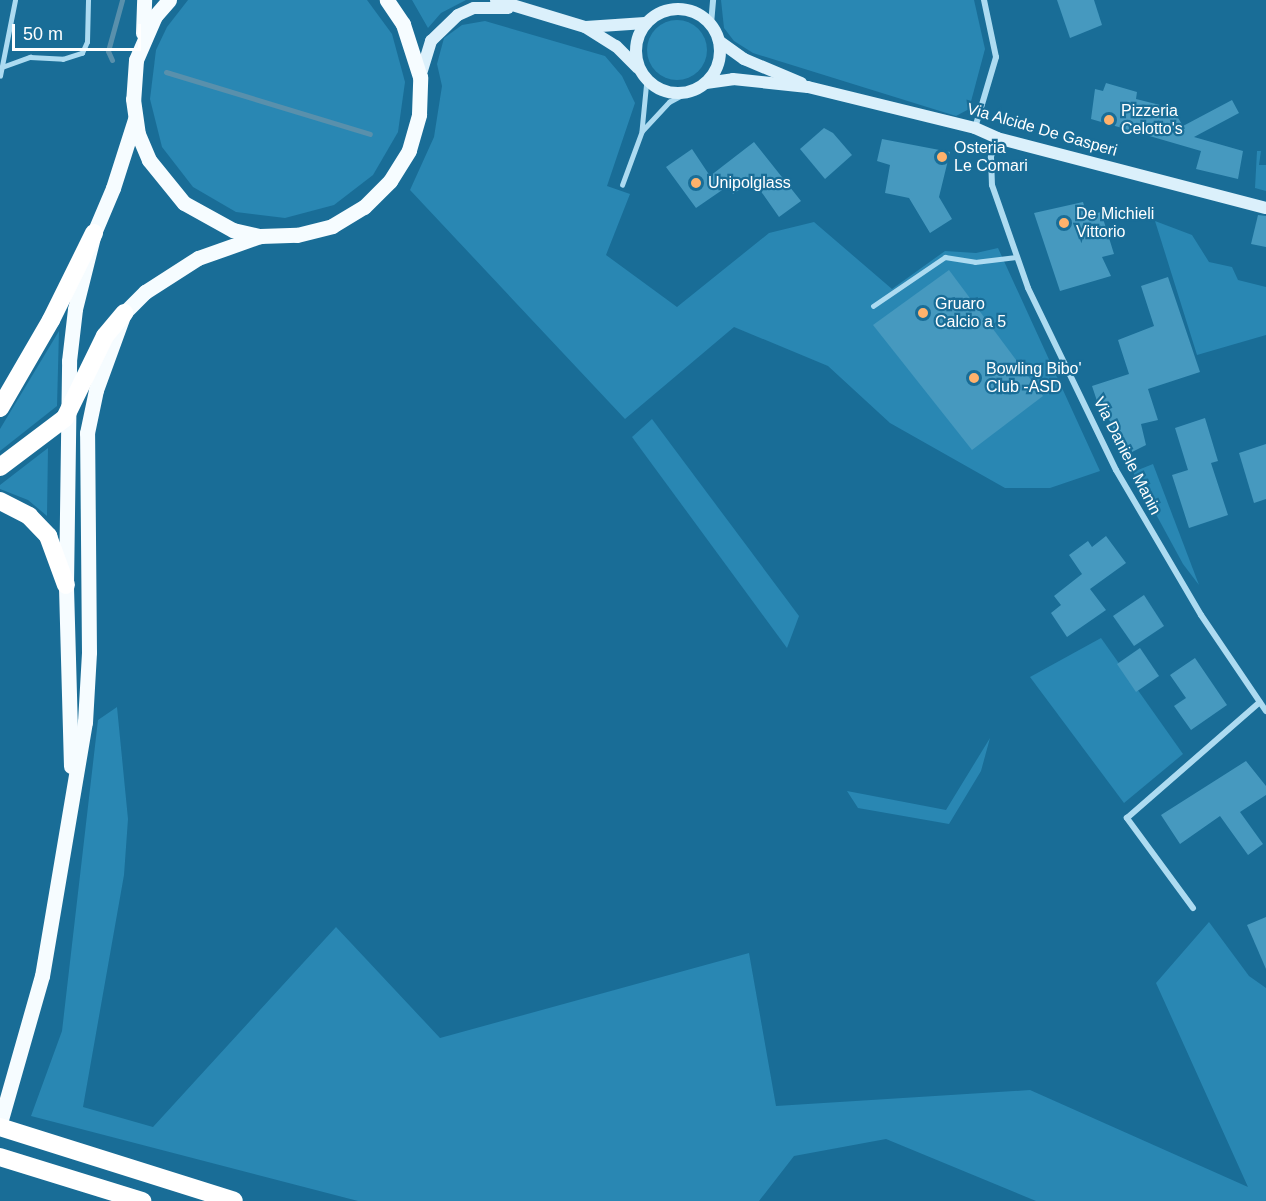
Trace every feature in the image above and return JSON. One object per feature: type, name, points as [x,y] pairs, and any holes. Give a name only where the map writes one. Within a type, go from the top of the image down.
[{"type":"highway","points":[[0,408],[51,320],[94,233]]},
{"type":"highway","points":[[0,466],[65,418],[105,336],[124,313]]},
{"type":"highway","points":[[0,501],[28,516],[48,536],[66,585]]},
{"type":"highway","points":[[0,1125],[234,1201]]},
{"type":"highway","points":[[0,1158],[142,1201]]},
{"type":"main road","points":[[144,0],[142,41],[133,79],[135,119],[149,160],[184,203],[224,226],[260,236],[297,235],[332,225],[364,207],[384,188],[409,150],[419,114],[420,78],[431,41],[458,15],[474,8],[516,8]]},
{"type":"main road","points":[[142,41],[155,16],[168,0]]},
{"type":"main road","points":[[387,0],[411,41],[420,78]]},
{"type":"main road","points":[[496,0],[516,8],[585,27],[616,46],[643,76],[664,91],[686,93],[706,83],[719,59],[719,41],[711,24],[698,14],[674,8],[659,13],[645,23],[585,27]]},
{"type":"main road","points":[[643,76],[635,51],[645,23]]},
{"type":"main road","name":"Via Alcide De Gasperi","points":[[719,41],[744,58],[808,87]]},
{"type":"main road","name":"Via Alcide De Gasperi","points":[[706,83],[733,79],[808,87],[975,128],[997,138],[1266,208]]},
{"type":"main road","points":[[72,786],[66,585],[65,418],[75,309],[94,233],[113,188],[135,119]]},
{"type":"main road","points":[[0,1125],[42,976],[62,875],[72,786],[85,722],[89,652],[87,433],[96,390],[124,313],[168,275],[198,258],[260,236]]},
{"type":"street","points":[[155,0],[155,16]]},
{"type":"street","points":[[711,24],[712,0]]},
{"type":"street","points":[[975,128],[996,57],[984,0]]},
{"type":"street","name":"Via Daniele Manin","points":[[997,138],[991,157],[992,184],[1016,257],[1116,470],[1201,615],[1266,711]]},
{"type":"street","points":[[1193,908],[1127,818],[1260,702]]},
{"type":"lane","points":[[0,76],[15,0]]},
{"type":"lane","points":[[2,67],[30,57],[63,59],[82,53],[87,42],[88,0]]},
{"type":"lane","points":[[622,185],[642,131],[643,76]]},
{"type":"lane","points":[[642,131],[669,102],[686,93]]},
{"type":"lane","points":[[873,306],[945,257],[975,262],[1016,257]]},
{"type":"shaded area","points":[[188,0],[367,0],[392,34],[405,82],[398,132],[373,175],[334,205],[285,218],[236,212],[193,187],[162,147],[150,99],[156,50],[167,27]]},
{"type":"shaded area","points":[[412,0],[466,0],[441,13],[428,28]]},
{"type":"shaded area","points":[[721,0],[974,0],[985,49],[969,109],[956,116],[753,53],[734,41],[724,28]]},
{"type":"shaded area","points":[[671,20],[683,20],[699,28],[705,38],[707,50],[705,62],[699,72],[683,80],[671,80],[655,72],[647,56],[647,44],[655,28]]},
{"type":"shaded area","points":[[485,21],[605,56],[622,76],[635,103],[607,186],[630,194],[606,255],[677,307],[769,233],[814,222],[892,289],[945,251],[976,253],[998,248],[1100,471],[1050,488],[1005,488],[890,423],[828,366],[734,327],[625,419],[410,190],[434,137],[442,86],[437,64],[444,38],[462,25]]},
{"type":"shaded area","points":[[1257,151],[1261,151],[1259,165],[1266,165],[1266,191],[1255,188]]},
{"type":"shaded area","points":[[1155,221],[1192,235],[1209,262],[1232,267],[1238,280],[1266,287],[1266,335],[1197,355]]},
{"type":"shaded area","points":[[59,331],[57,406],[0,451],[0,429]]},
{"type":"shaded area","points":[[652,419],[799,616],[787,648],[632,437]]},
{"type":"shaded area","points":[[48,448],[47,516],[28,500],[0,489],[0,485]]},
{"type":"shaded area","points":[[1153,464],[1199,585],[1183,564],[1133,472]]},
{"type":"shaded area","points":[[1101,638],[1183,754],[1124,803],[1030,677]]},
{"type":"shaded area","points":[[117,707],[128,819],[124,875],[83,1107],[153,1127],[336,927],[440,1038],[749,953],[776,1106],[1030,1090],[1248,1187],[1156,983],[1209,922],[1249,976],[1266,988],[1266,1201],[1036,1201],[886,1139],[794,1156],[759,1201],[358,1201],[31,1116],[62,1031],[98,720]]},
{"type":"shaded area","points":[[990,738],[981,771],[949,824],[858,808],[847,791],[946,810]]},
{"type":"building","points":[[1057,0],[1094,0],[1102,25],[1070,38]]},
{"type":"building","points":[[1106,83],[1137,92],[1136,99],[1172,108],[1183,126],[1232,100],[1239,113],[1194,137],[1243,151],[1238,179],[1196,169],[1201,151],[1091,119],[1095,89],[1103,91]]},
{"type":"building","points":[[824,128],[833,133],[852,155],[825,179],[800,149]]},
{"type":"building","points":[[882,139],[950,152],[939,197],[952,219],[930,233],[909,198],[885,193],[890,165],[877,161]]},
{"type":"building","points":[[754,142],[801,201],[779,217],[760,190],[757,193],[749,183],[733,194],[728,186],[696,208],[666,167],[692,149],[710,176]]},
{"type":"building","points":[[1083,202],[1087,216],[1101,212],[1114,254],[1102,257],[1111,276],[1060,291],[1034,213]]},
{"type":"building","points":[[1258,215],[1266,216],[1266,247],[1251,244]]},
{"type":"building","name":"Bowling Bibo' Club -ASD","points":[[949,270],[1043,396],[972,450],[873,325]]},
{"type":"building","points":[[1168,277],[1200,372],[1148,389],[1158,420],[1141,424],[1146,445],[1132,452],[1131,446],[1123,450],[1103,406],[1099,407],[1092,386],[1129,374],[1118,340],[1154,326],[1141,286]]},
{"type":"building","points":[[1205,418],[1218,461],[1211,463],[1228,515],[1189,528],[1172,475],[1188,470],[1175,428]]},
{"type":"building","points":[[1266,444],[1266,499],[1254,503],[1239,453]]},
{"type":"building","points":[[1106,536],[1126,563],[1090,589],[1106,610],[1067,637],[1051,613],[1061,605],[1054,596],[1082,574],[1069,555],[1088,541],[1092,547]]},
{"type":"building","points":[[1144,595],[1164,626],[1134,646],[1113,616]]},
{"type":"building","points":[[1140,648],[1159,676],[1136,692],[1117,664]]},
{"type":"building","points":[[1195,658],[1227,705],[1191,730],[1174,706],[1186,698],[1170,675]]},
{"type":"building","points":[[1246,761],[1266,786],[1266,795],[1240,812],[1263,844],[1248,855],[1220,816],[1180,844],[1161,815]]},
{"type":"building","points":[[1266,917],[1266,969],[1247,925]]},
{"type":"waterway","points":[[112,60],[108,51],[122,0]]},
{"type":"waterway","points":[[166,72],[370,134]]},
{"type":"place","name":"Pizzeria Celotto's","points":[[1109,120]]},
{"type":"place","name":"Osteria Le Comari","points":[[942,157]]},
{"type":"place","name":"Unipolglass","points":[[696,183]]},
{"type":"place","name":"De Michieli Vittorio","points":[[1064,223]]},
{"type":"place","name":"Gruaro Calcio a 5","points":[[923,313]]},
{"type":"place","name":"Bowling Bibo' Club -ASD","points":[[974,378]]}]
